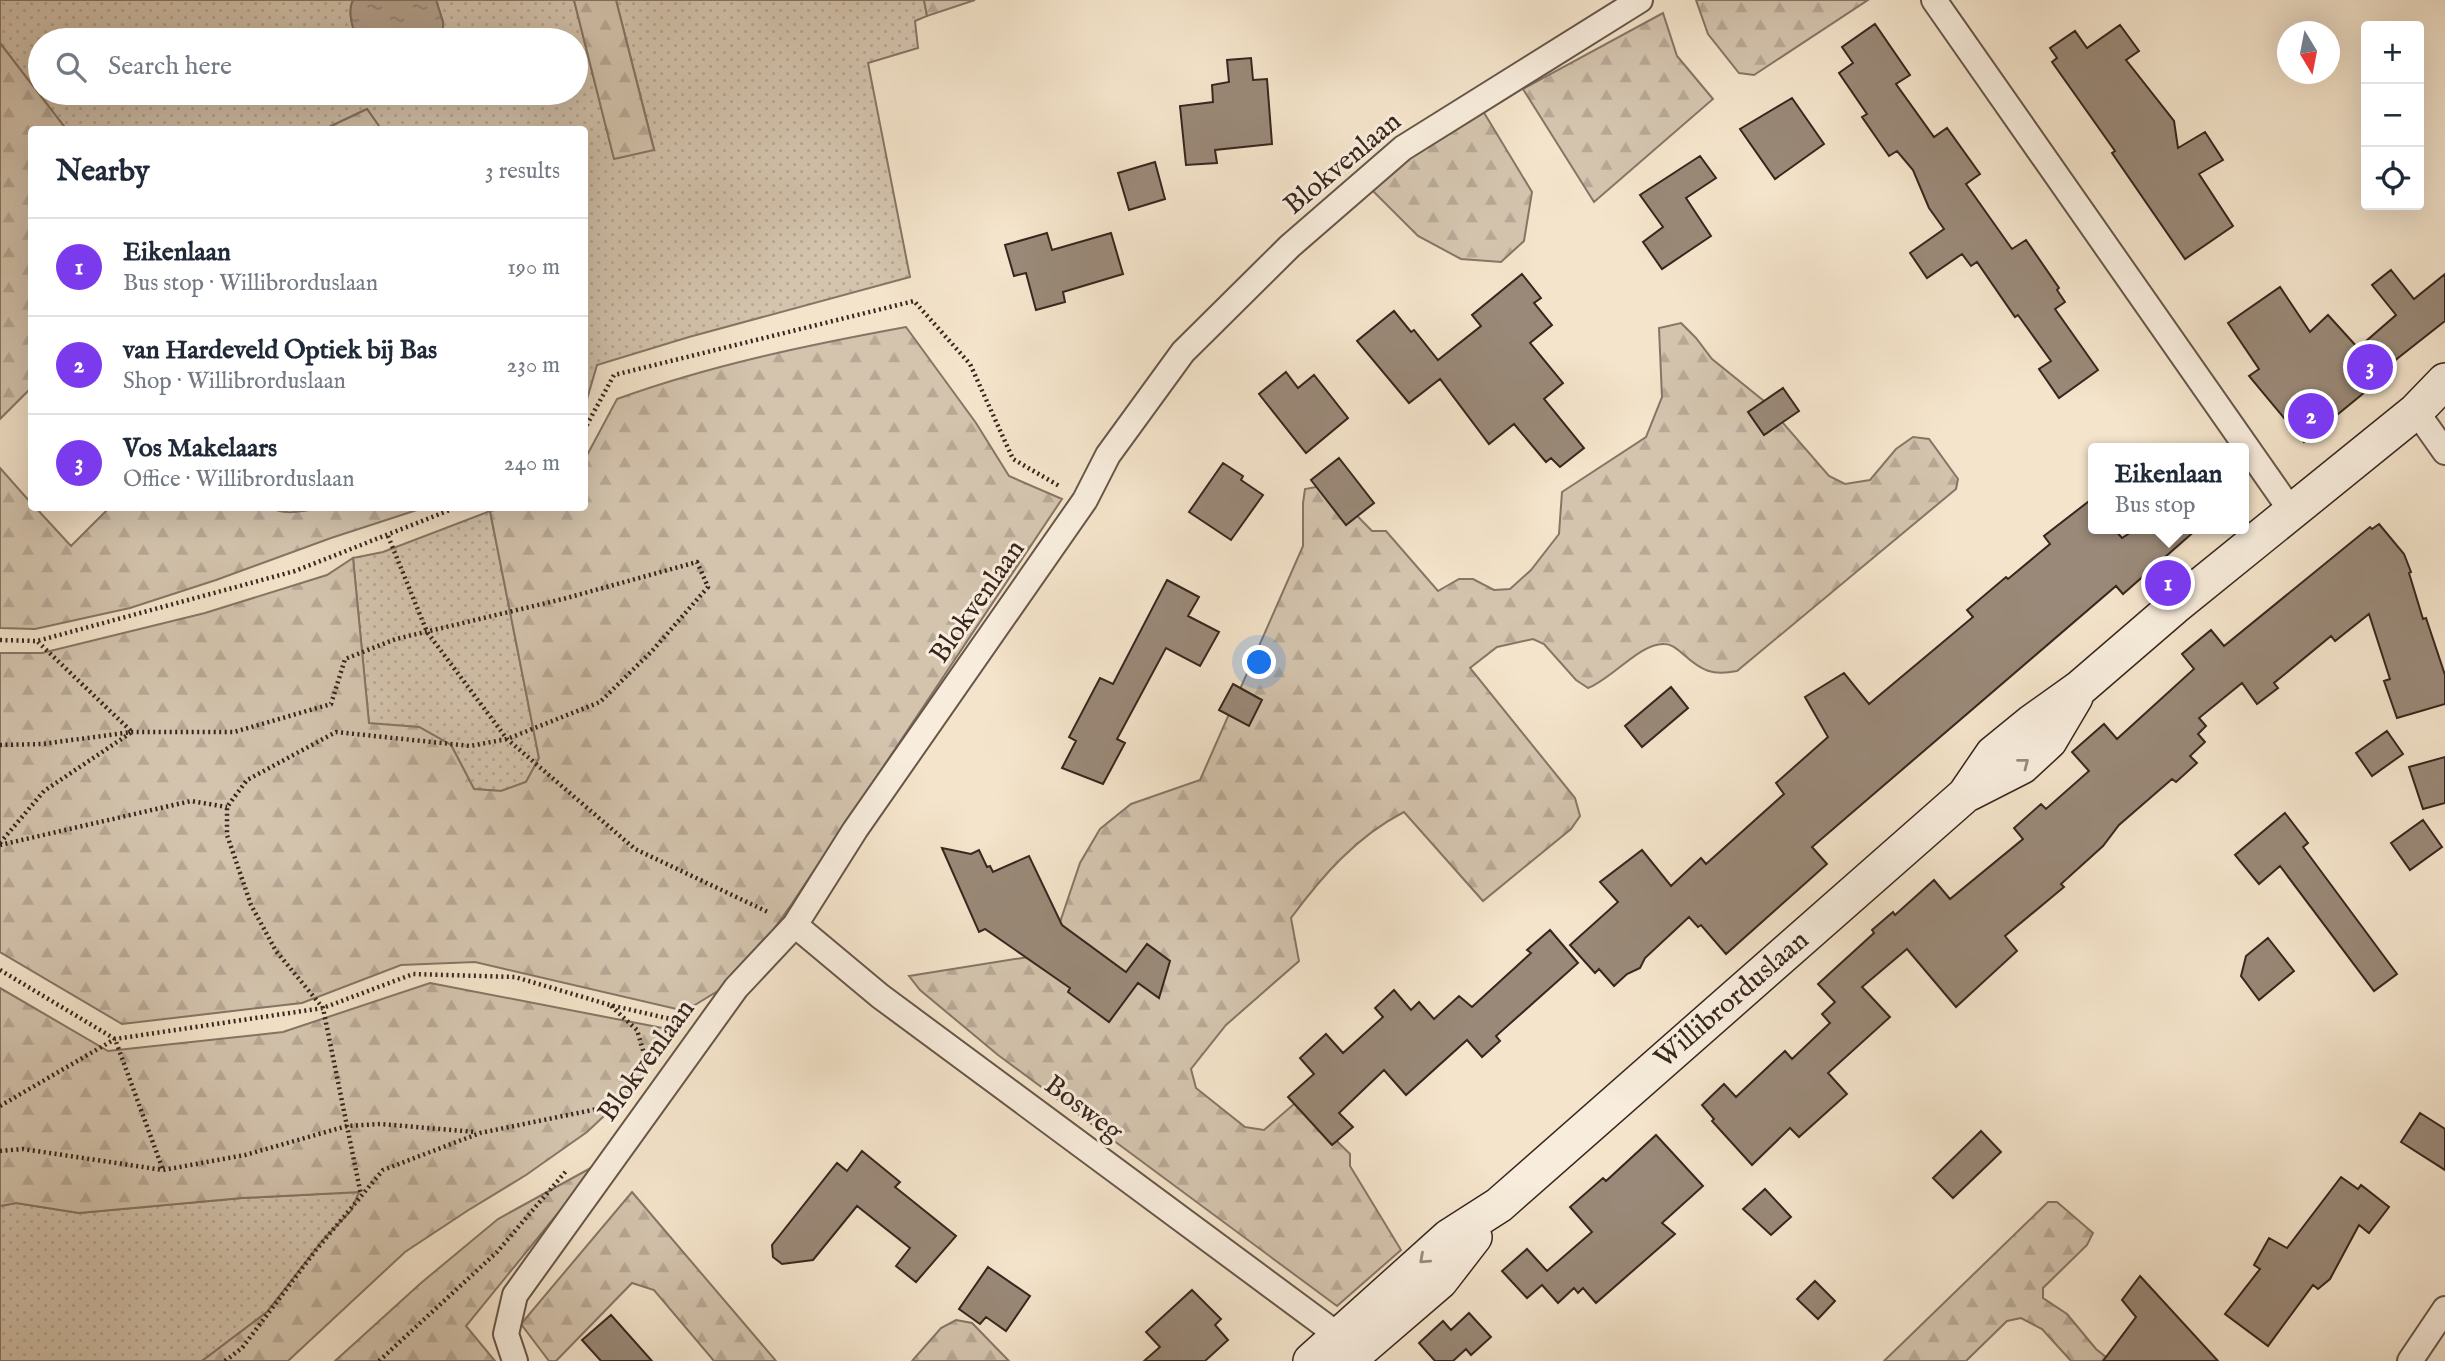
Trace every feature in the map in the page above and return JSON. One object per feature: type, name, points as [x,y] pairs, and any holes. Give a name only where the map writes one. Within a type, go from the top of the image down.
[{"type":"main road","name":"Willibrorduslaan","points":[[1311,1361],[1354,1352],[1440,1281],[1499,1205],[1965,795],[1993,754],[2080,688],[2142,634],[2417,411],[2445,382]]},
{"type":"street","name":"Blokvenlaan","points":[[515,1361],[506,1334],[515,1295],[736,988],[795,925],[855,830],[1085,500],[1108,455],[1183,352],[1290,246],[1403,148],[1640,0]]},
{"type":"street","points":[[1934,0],[2244,443]]},
{"type":"street","points":[[2417,411],[2445,452]]},
{"type":"street","points":[[2249,451],[2292,512]]},
{"type":"street","name":"Bosweg","points":[[795,925],[880,996],[1354,1352]]},
{"type":"street","points":[[2410,1361],[2445,1309]]},
{"type":"path","points":[[588,423],[614,374],[914,301],[971,364],[1013,458],[1085,500]]},
{"type":"path","points":[[0,640],[37,641],[295,571],[448,511]]},
{"type":"path","points":[[388,536],[427,632],[507,739],[635,849],[795,925]]},
{"type":"path","points":[[0,746],[42,744],[132,732],[234,732],[331,704],[345,659],[396,639],[563,599],[697,562],[709,587],[652,651],[600,702],[507,739],[470,746],[337,732],[247,780],[227,807],[227,835],[251,905],[276,951],[323,1008],[362,1195]]},
{"type":"path","points":[[37,641],[132,732]]},
{"type":"path","points":[[0,844],[44,791],[132,732]]},
{"type":"path","points":[[0,844],[191,801],[227,807]]},
{"type":"path","points":[[0,970],[114,1039],[163,1170]]},
{"type":"path","points":[[0,1106],[114,1039],[323,1008],[413,974],[515,977],[610,1005],[683,1022]]},
{"type":"path","points":[[610,1005],[637,1030],[649,1069]]},
{"type":"path","points":[[225,1361],[242,1348],[316,1250],[383,1170],[480,1133],[624,1103],[615,1114]]},
{"type":"path","points":[[0,1151],[23,1149],[163,1170],[245,1155],[347,1126],[380,1124],[480,1133]]},
{"type":"path","points":[[379,1361],[497,1252],[570,1167]]},
{"type":"green space","points":[[0,0],[353,0],[353,28],[28,28],[28,79],[0,43]]},
{"type":"green space","points":[[436,0],[574,0],[581,28],[443,28]]},
{"type":"green space","points":[[574,0],[616,0],[654,150],[614,159],[588,56],[588,28],[581,28]]},
{"type":"green space","points":[[616,0],[924,0],[927,16],[915,21],[918,48],[868,63],[910,277],[597,365],[588,396],[588,126],[379,126],[367,109],[331,126],[64,126],[48,105],[588,105],[588,55],[614,158],[654,149]]},
{"type":"green space","points":[[924,0],[975,0],[927,16]]},
{"type":"green space","points":[[1696,0],[1868,0],[1754,75],[1739,73],[1708,34]]},
{"type":"green space","points":[[1663,13],[1677,56],[1713,99],[1594,202],[1523,89]]},
{"type":"green space","points":[[0,43],[28,79],[28,105],[48,105],[64,126],[28,126],[28,391],[0,419]]},
{"type":"green space","points":[[367,109],[379,126],[331,126]]},
{"type":"green space","points":[[1483,111],[1532,192],[1524,241],[1501,262],[1461,259],[1418,236],[1369,187],[1384,174]]},
{"type":"green space","points":[[1681,323],[1712,359],[1764,401],[1829,476],[1845,484],[1870,480],[1896,449],[1913,437],[1929,439],[1958,479],[1956,489],[1737,671],[1708,671],[1670,645],[1655,645],[1588,688],[1576,680],[1544,644],[1533,639],[1497,647],[1470,668],[1575,798],[1580,816],[1571,829],[1483,901],[1404,812],[1387,822],[1342,858],[1291,918],[1299,961],[1226,1025],[1191,1069],[1196,1088],[1245,1127],[1264,1130],[1294,1104],[1301,1106],[1350,1154],[1350,1166],[1401,1250],[1337,1306],[998,1055],[920,990],[909,976],[1028,957],[1056,934],[1080,863],[1100,829],[1131,804],[1200,780],[1303,546],[1305,489],[1327,485],[1372,531],[1386,531],[1438,591],[1459,579],[1473,579],[1494,590],[1510,589],[1531,570],[1559,534],[1562,492],[1646,437],[1662,397],[1659,328]]},
{"type":"green space","points":[[906,327],[976,423],[1009,476],[1062,499],[791,905],[739,978],[685,1011],[475,962],[401,965],[302,1003],[122,1024],[0,952],[0,653],[42,653],[205,613],[327,575],[353,558],[369,723],[419,727],[451,745],[474,789],[501,791],[526,782],[539,758],[490,511],[588,511],[588,453],[617,399],[688,376],[833,341]]},
{"type":"green space","points":[[0,468],[28,500],[28,511],[39,511],[71,546],[106,511],[414,511],[130,608],[35,629],[0,628]]},
{"type":"green space","points":[[490,511],[539,758],[526,782],[501,791],[474,789],[451,745],[419,727],[369,724],[353,558],[383,552]]},
{"type":"green space","points":[[430,983],[673,1030],[663,1048],[621,1100],[587,1132],[526,1175],[405,1252],[288,1361],[202,1361],[267,1312],[323,1240],[351,1211],[359,1192],[242,1198],[79,1213],[16,1203],[0,1206],[0,988],[108,1051],[283,1032]]},
{"type":"green space","points":[[598,1164],[466,1326],[495,1361],[335,1361],[421,1283],[498,1219]]},
{"type":"green space","points":[[360,1192],[351,1211],[323,1240],[267,1312],[202,1361],[0,1361],[0,1206],[16,1203],[79,1213],[242,1198]]},
{"type":"green space","points":[[632,1192],[776,1361],[714,1361],[654,1290],[632,1283],[556,1361],[549,1361],[521,1324]]},
{"type":"green space","points":[[2048,1202],[2057,1202],[2093,1233],[2087,1245],[2043,1288],[2043,1298],[2067,1314],[2096,1349],[2111,1361],[2071,1361],[2042,1329],[2021,1318],[2007,1321],[1966,1361],[1884,1361]]},
{"type":"green space","points":[[956,1320],[972,1323],[1009,1361],[912,1361],[941,1328]]},
{"type":"water","points":[[353,0],[436,0],[443,28],[353,28]]},
{"type":"building","points":[[1875,24],[1910,75],[1896,84],[1934,137],[1947,128],[1980,174],[1966,184],[2012,249],[2026,240],[2059,288],[2057,290],[2065,302],[2055,309],[2098,370],[2059,398],[2039,369],[2051,361],[2018,315],[2015,317],[1977,262],[1971,266],[1962,254],[1927,278],[1910,253],[1944,229],[1929,208],[1913,170],[1897,151],[1889,156],[1862,117],[1867,114],[1839,73],[1853,63],[1842,47]]},
{"type":"building","points":[[2120,25],[2139,51],[2126,60],[2174,121],[2178,148],[2205,132],[2223,160],[2199,174],[2233,226],[2185,259],[2112,153],[2115,151],[2052,62],[2057,58],[2050,48],[2075,31],[2087,48]]},
{"type":"building","points":[[1251,58],[1253,80],[1267,79],[1272,144],[1215,150],[1217,163],[1186,165],[1180,106],[1213,102],[1212,85],[1229,82],[1227,60]]},
{"type":"building","points":[[1792,98],[1824,144],[1775,179],[1740,129]]},
{"type":"building","points":[[1700,156],[1716,178],[1686,198],[1711,236],[1662,269],[1643,242],[1663,227],[1640,195]]},
{"type":"building","points":[[1155,162],[1165,199],[1129,210],[1118,173]]},
{"type":"building","points":[[1047,233],[1052,250],[1111,233],[1123,274],[1063,292],[1065,302],[1036,310],[1026,273],[1014,276],[1005,245]]},
{"type":"building","points":[[2391,270],[2414,299],[2445,274],[2445,321],[2398,358],[2369,384],[2371,387],[2304,442],[2249,376],[2259,369],[2228,323],[2280,287],[2310,332],[2328,315],[2358,348],[2396,315],[2372,285]]},
{"type":"building","points":[[1522,274],[1541,298],[1534,303],[1552,325],[1530,343],[1563,383],[1544,399],[1584,448],[1560,467],[1551,458],[1546,462],[1514,424],[1489,444],[1440,379],[1409,403],[1357,341],[1394,311],[1411,332],[1414,330],[1438,360],[1481,326],[1472,315]]},
{"type":"building","points":[[1286,372],[1298,388],[1314,375],[1348,418],[1306,453],[1259,394]]},
{"type":"building","points":[[1783,388],[1799,411],[1764,435],[1748,412]]},
{"type":"building","points":[[1339,458],[1374,503],[1346,525],[1311,480]]},
{"type":"building","points":[[1223,463],[1243,476],[1241,480],[1263,495],[1231,540],[1189,512]]},
{"type":"building","points":[[2088,502],[2088,534],[2118,534],[2122,538],[2128,534],[2191,534],[2123,594],[2116,586],[1812,847],[1827,864],[1726,954],[1701,925],[1698,927],[1689,917],[1645,958],[1640,968],[1627,974],[1614,986],[1599,969],[1595,973],[1570,945],[1618,902],[1600,882],[1642,850],[1671,886],[1701,858],[1706,864],[1784,794],[1776,783],[1828,737],[1805,697],[1844,673],[1869,704],[1973,617],[1967,610],[2050,544],[2044,536]]},
{"type":"building","points":[[2379,524],[2404,554],[2411,572],[2409,573],[2423,619],[2426,618],[2445,675],[2445,704],[2397,718],[2384,681],[2390,679],[2369,614],[2335,641],[2331,636],[2274,683],[2278,688],[2257,704],[2242,683],[2199,718],[2206,726],[2198,734],[2205,742],[2190,756],[2197,763],[2176,782],[2172,779],[2119,825],[2103,846],[2061,884],[2064,887],[2005,936],[2017,951],[1956,1007],[1907,949],[1862,987],[1890,1017],[1828,1073],[1847,1094],[1799,1137],[1790,1128],[1752,1165],[1712,1121],[1714,1119],[1702,1105],[1724,1084],[1736,1097],[1785,1051],[1792,1059],[1830,1023],[1822,1014],[1835,1002],[1818,984],[1874,933],[1872,930],[1893,912],[1895,915],[1934,880],[1950,899],[2023,839],[2014,828],[2041,804],[2046,809],[2089,771],[2072,752],[2104,724],[2117,739],[2194,669],[2182,654],[2211,630],[2224,646],[2370,527],[2372,529]]},
{"type":"building","points":[[1167,580],[1199,597],[1188,616],[1219,632],[1200,666],[1166,648],[1117,739],[1125,743],[1103,784],[1062,768],[1076,741],[1069,737],[1100,678],[1113,684]]},
{"type":"building","points":[[1233,684],[1262,700],[1249,726],[1219,710]]},
{"type":"building","points":[[1671,687],[1688,708],[1642,747],[1625,726]]},
{"type":"building","points":[[2387,731],[2403,754],[2372,776],[2356,753]]},
{"type":"building","points":[[2445,757],[2445,803],[2423,809],[2409,767]]},
{"type":"building","points":[[2285,813],[2308,843],[2303,847],[2397,974],[2374,991],[2280,866],[2259,884],[2235,855]]},
{"type":"building","points":[[2423,820],[2442,847],[2410,870],[2391,843]]},
{"type":"building","points":[[942,848],[971,854],[979,850],[987,867],[990,866],[993,872],[1029,856],[1062,925],[1126,972],[1147,944],[1170,961],[1159,998],[1138,983],[1109,1022],[1068,992],[1070,988],[985,929],[979,932]]},
{"type":"building","points":[[1550,930],[1578,963],[1496,1036],[1500,1041],[1482,1057],[1467,1040],[1406,1095],[1384,1070],[1339,1113],[1353,1127],[1332,1145],[1288,1097],[1314,1074],[1300,1058],[1326,1034],[1343,1053],[1383,1017],[1375,1008],[1394,990],[1411,1010],[1419,1002],[1434,1019],[1459,996],[1472,1007],[1531,953],[1527,950]]},
{"type":"building","points":[[2268,938],[2294,971],[2259,1000],[2241,976],[2246,956]]},
{"type":"building","points":[[2420,1113],[2445,1129],[2445,1170],[2401,1142]]},
{"type":"building","points":[[1981,1131],[2001,1152],[1953,1198],[1933,1178]]},
{"type":"building","points":[[1656,1135],[1703,1186],[1662,1223],[1675,1234],[1596,1303],[1583,1288],[1578,1293],[1574,1288],[1558,1303],[1542,1285],[1527,1298],[1502,1271],[1527,1249],[1547,1271],[1592,1232],[1570,1207],[1603,1178],[1606,1181]]},
{"type":"building","points":[[862,1151],[900,1182],[895,1187],[956,1236],[916,1282],[896,1266],[910,1248],[857,1206],[813,1260],[782,1264],[773,1257],[772,1245],[837,1163],[847,1171]]},
{"type":"building","points":[[2341,1177],[2358,1189],[2361,1185],[2389,1207],[2369,1233],[2359,1225],[2330,1279],[2318,1289],[2313,1285],[2268,1346],[2225,1314],[2260,1269],[2254,1265],[2269,1238],[2287,1248]]},
{"type":"building","points":[[1765,1189],[1791,1217],[1771,1235],[1743,1209]]},
{"type":"building","points":[[988,1267],[1030,1296],[1006,1331],[986,1317],[980,1324],[959,1309]]},
{"type":"building","points":[[2140,1276],[2218,1361],[2103,1361],[2136,1317],[2122,1300]]},
{"type":"building","points":[[1815,1281],[1835,1301],[1818,1319],[1797,1299]]},
{"type":"building","points":[[1192,1290],[1221,1319],[1215,1325],[1228,1340],[1205,1361],[1144,1361],[1160,1347],[1146,1332]]},
{"type":"building","points":[[1469,1313],[1491,1337],[1471,1355],[1466,1349],[1453,1361],[1435,1361],[1419,1343],[1443,1321],[1451,1330]]},
{"type":"building","points":[[611,1315],[652,1361],[601,1361],[582,1340]]},
{"type":"place","name":"Vos Makelaars","points":[[2370,367]]},
{"type":"place","name":"van Hardeveld Optiek bij Bas","points":[[2311,416]]},
{"type":"place","name":"Eikenlaan","points":[[2168,583]]}]
